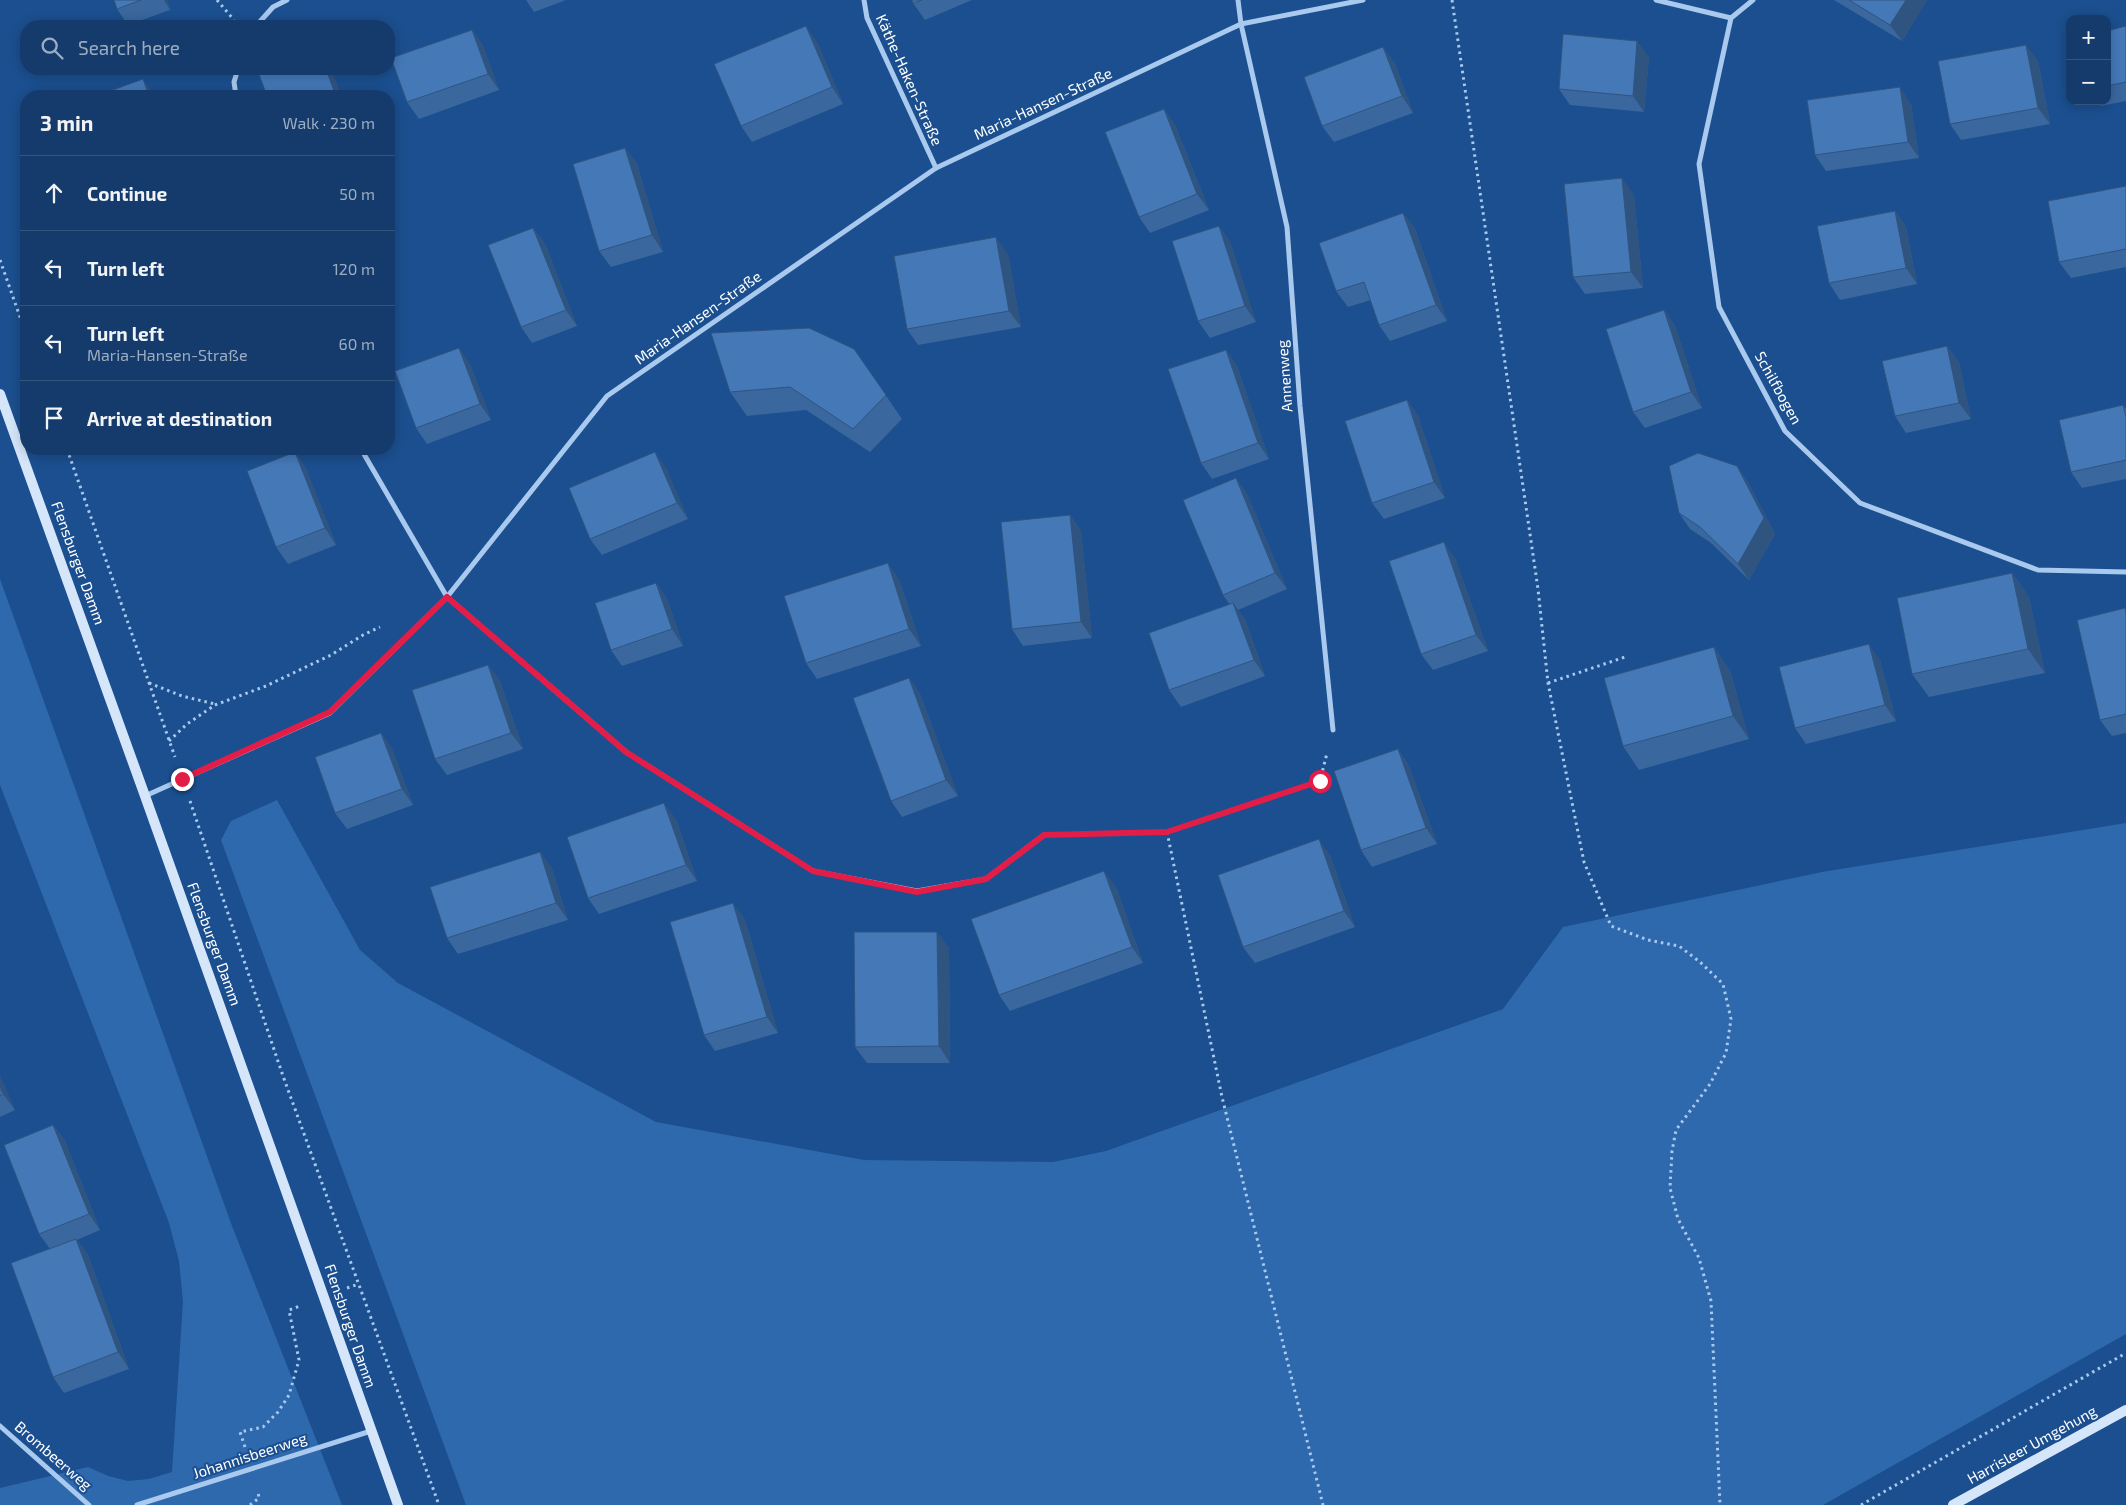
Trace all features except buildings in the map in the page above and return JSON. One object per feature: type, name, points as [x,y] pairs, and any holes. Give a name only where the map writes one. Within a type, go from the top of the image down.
[{"type":"street","points":[[261,20],[273,7],[286,0]]},
{"type":"street","name":"Käthe-Haken-Straße","points":[[864,0],[867,18],[936,168]]},
{"type":"street","name":"Annenweg","points":[[1238,0],[1241,24],[1287,227],[1300,406],[1332,730]]},
{"type":"street","name":"Maria-Hansen-Straße","points":[[146,796],[330,712],[447,597],[607,396],[936,168],[1241,24],[1363,0]]},
{"type":"street","points":[[1656,0],[1731,18],[1753,0]]},
{"type":"street","name":"Schilfbogen","points":[[1731,18],[1699,164],[1719,307],[1785,431],[1860,503],[2038,570],[2126,572]]},
{"type":"street","points":[[235,90],[234,82],[236,75]]},
{"type":"street","name":"Flensburger Damm","points":[[0,394],[20,449]]},
{"type":"street","name":"Flensburger Damm","points":[[22,455],[146,796],[398,1505]]},
{"type":"street","points":[[364,455],[447,597],[626,752],[813,871],[917,892],[986,879],[1044,835]]},
{"type":"street","name":"Harrisleer Umgehung","points":[[1953,1505],[2126,1410]]},
{"type":"street","name":"Brombeerweg","points":[[0,1426],[89,1505]]},
{"type":"street","name":"Johannisbeerweg","points":[[137,1505],[371,1431]]},
{"type":"path","points":[[217,0],[235,20]]},
{"type":"path","points":[[1452,0],[1538,589],[1548,683],[1584,862],[1610,926],[1648,940],[1679,946],[1700,962],[1723,984],[1731,1019],[1726,1053],[1710,1084],[1676,1130],[1672,1151],[1670,1188],[1678,1219],[1699,1258],[1710,1301],[1720,1505]]},
{"type":"path","points":[[0,260],[20,317]]},
{"type":"path","points":[[69,455],[283,1076],[440,1505]]},
{"type":"path","points":[[169,741],[187,724],[215,705],[266,686],[332,656],[363,635],[388,624]]},
{"type":"path","points":[[1548,683],[1625,658]]},
{"type":"path","points":[[149,683],[182,696],[215,705]]},
{"type":"path","points":[[1044,835],[1167,832],[1320,781],[1332,730]]},
{"type":"path","points":[[1167,832],[1222,1097],[1323,1505]]},
{"type":"path","points":[[250,1505],[260,1498],[240,1432],[263,1427],[278,1412],[289,1395],[298,1360],[289,1310],[359,1284]]},
{"type":"path","points":[[1860,1505],[2126,1353]]},
{"type":"shaded area","points":[[0,579],[232,1226],[342,1505],[0,1505],[0,1488],[88,1467],[108,1476],[128,1481],[149,1479],[172,1472],[183,1301],[179,1261],[169,1223],[0,785]]},
{"type":"shaded area","points":[[277,800],[360,950],[398,983],[656,1122],[864,1160],[1053,1162],[1106,1151],[1503,1009],[1563,927],[1822,872],[2126,823],[2126,1334],[1823,1505],[466,1505],[221,840],[231,821]]},
{"type":"route","points":[[182,779],[330,712],[447,597],[626,752],[813,871],[917,892],[986,879],[1044,835],[1167,832],[1320,781]]}]
